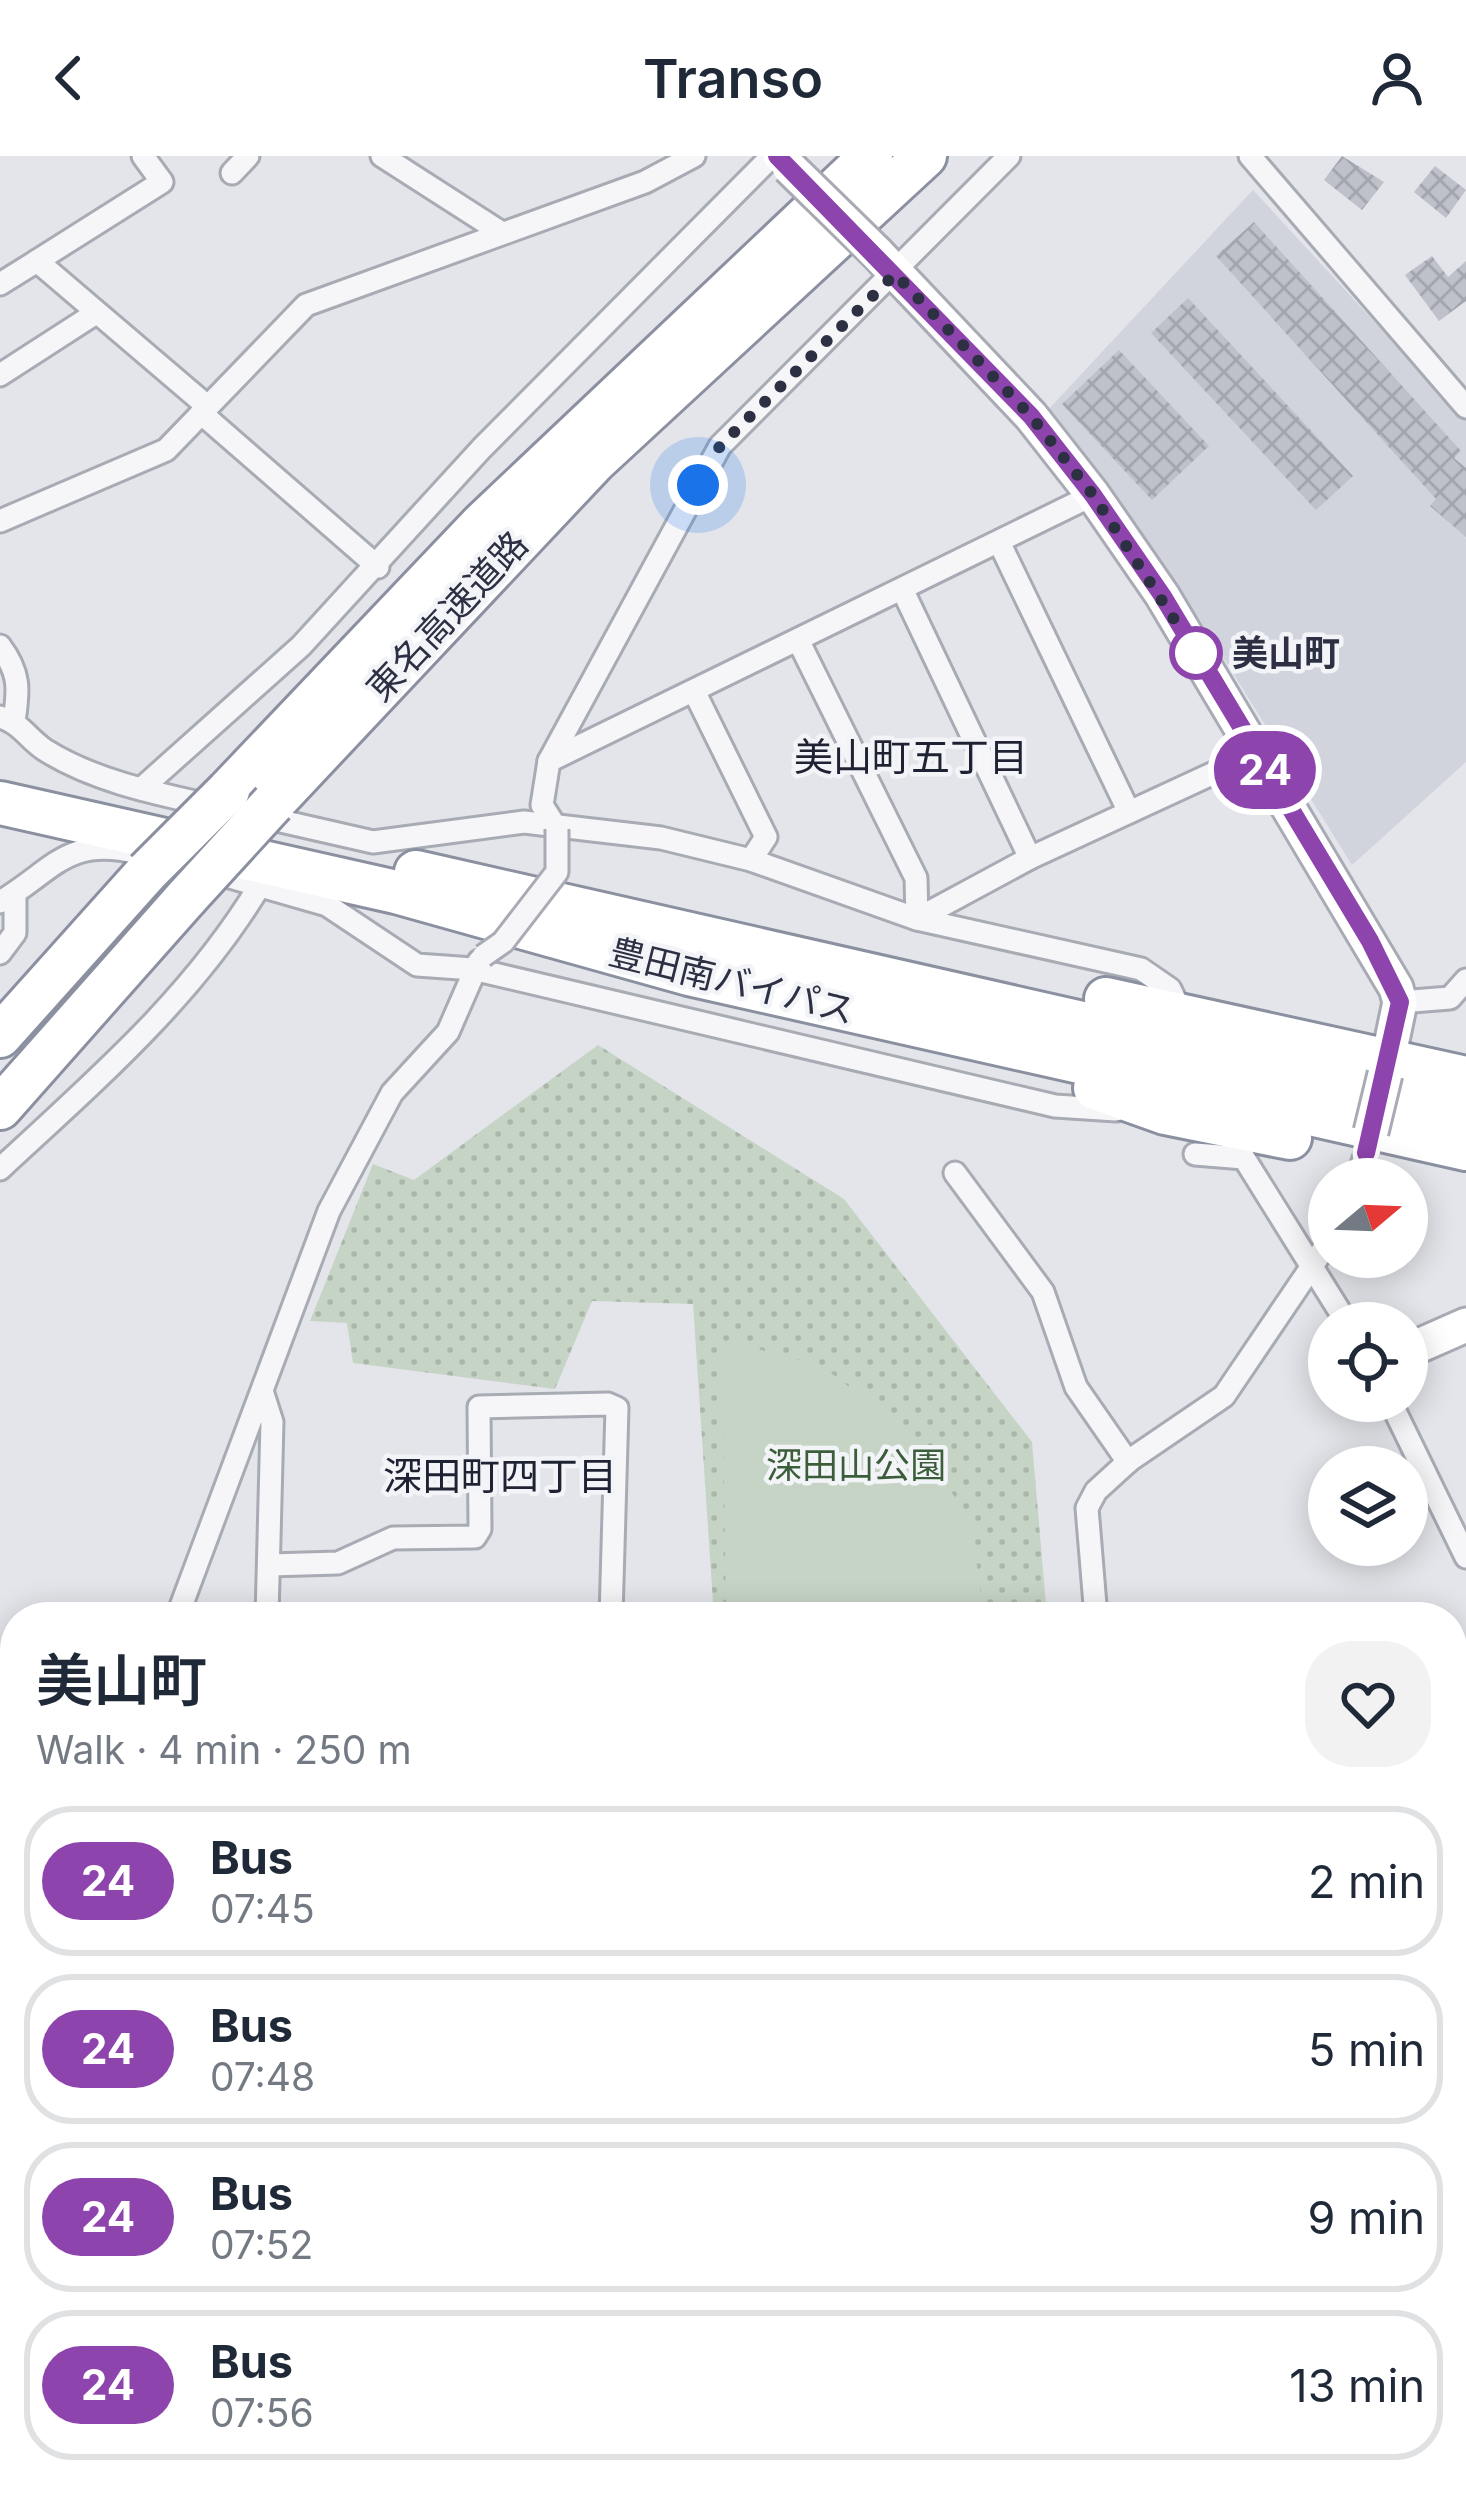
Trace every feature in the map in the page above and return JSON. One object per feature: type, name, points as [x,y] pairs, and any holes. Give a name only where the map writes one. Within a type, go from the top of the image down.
[{"type":"highway","name":"東名高速道路","points":[[0,1108],[273,803],[594,462],[925,156]]},
{"type":"highway","name":"東名高速道路","points":[[0,1036],[147,872],[482,524],[866,160]]},
{"type":"highway","name":"豊田南バイパス","points":[[0,775],[1466,1110]]},
{"type":"highway","name":"豊田南バイパス","points":[[0,803],[397,892],[485,949],[689,974],[1466,1150]]},
{"type":"highway","points":[[440,877],[584,885],[747,915],[1032,987],[1180,1012],[1387,1067],[1466,1078]]},
{"type":"highway","points":[[485,949],[577,954],[773,1010],[1074,1081],[1165,1113],[1466,1173]]},
{"type":"main road","points":[[780,160],[1031,416],[1093,495],[1162,595],[1370,941],[1400,1002],[1365,1155]]},
{"type":"main road","points":[[1428,1342],[1466,1325]]},
{"type":"street","points":[[0,284],[162,182],[143,156]]},
{"type":"street","points":[[382,156],[502,233]]},
{"type":"street","points":[[0,521],[166,450],[306,305],[645,182],[694,156]]},
{"type":"street","points":[[0,952],[15,933],[8,897],[56,858],[85,849],[127,850],[260,885],[349,915],[416,965],[503,942],[557,872],[557,829],[542,805],[549,761],[720,446],[886,264],[1010,156]]},
{"type":"street","points":[[1250,156],[1466,406]]},
{"type":"street","points":[[141,789],[301,646],[482,448],[780,160]]},
{"type":"street","points":[[37,261],[378,567]]},
{"type":"street","points":[[0,375],[96,313]]},
{"type":"street","points":[[549,761],[1093,495]]},
{"type":"street","points":[[999,542],[1129,812]]},
{"type":"street","points":[[903,591],[1030,858]]},
{"type":"street","points":[[798,640],[916,878],[917,919]]},
{"type":"street","points":[[0,646],[15,666],[20,685],[7,719],[45,749],[141,789],[373,842],[524,822],[661,838],[751,860],[917,919],[1141,969],[1169,989],[1180,1012]]},
{"type":"street","points":[[694,691],[766,837],[751,860]]},
{"type":"street","points":[[917,919],[1030,858],[1255,754]]},
{"type":"street","points":[[0,1169],[120,1058],[196,978],[260,885]]},
{"type":"street","points":[[183,1602],[329,1211],[392,1093],[448,1032],[485,949]]},
{"type":"street","points":[[1400,1002],[1458,1006],[1466,980]]},
{"type":"street","points":[[1195,1154],[1244,1158],[1308,1258]]},
{"type":"street","points":[[955,1173],[1043,1292],[1076,1388],[1128,1462]]},
{"type":"street","points":[[1095,1602],[1087,1508],[1096,1491],[1128,1462],[1224,1396],[1309,1278]]},
{"type":"street","points":[[262,1394],[272,1422],[268,1602]]},
{"type":"street","points":[[270,1565],[338,1563],[393,1538],[475,1537],[480,1529],[479,1407],[608,1404],[616,1408],[611,1602]]},
{"type":"street","points":[[1400,1422],[1466,1557]]},
{"type":"shaded area","points":[[1253,190],[1466,421],[1466,762],[1352,865],[1195,612],[1120,502],[1046,412]]},
{"type":"green space","name":"深田山公園","points":[[598,1045],[844,1199],[1032,1442],[1046,1602],[713,1602],[693,1304],[592,1301],[555,1389],[353,1363],[347,1323],[310,1321],[373,1164],[414,1180]]},
{"type":"green space","points":[[722,1340],[820,1365],[925,1444],[972,1529],[982,1602],[726,1602]]},
{"type":"building","points":[[1342,156],[1384,182],[1362,210],[1324,180]]},
{"type":"building","points":[[1435,166],[1466,190],[1446,218],[1414,192]]},
{"type":"building","points":[[1254,222],[1461,451],[1454,458],[1466,468],[1466,537],[1430,506],[1436,499],[1216,256]]},
{"type":"building","points":[[1432,256],[1448,277],[1466,261],[1466,301],[1439,321],[1405,275]]},
{"type":"building","points":[[1188,298],[1353,476],[1316,510],[1151,333]]},
{"type":"building","points":[[1119,350],[1209,446],[1152,500],[1062,404]]},
{"type":"bus line","name":"24","points":[[777,156],[877,253],[1031,416],[1093,495],[1162,595],[1370,941],[1400,1002],[1366,1153]]},
{"type":"place","name":"美山町","points":[[1196,653]]},
{"type":"district","name":"美山町五丁目","points":[[911,756]]},
{"type":"district","name":"深田町四丁目","points":[[500,1475]]},
{"type":"route","points":[[698,485],[720,446],[895,274],[1031,416],[1093,495],[1196,653]]}]
